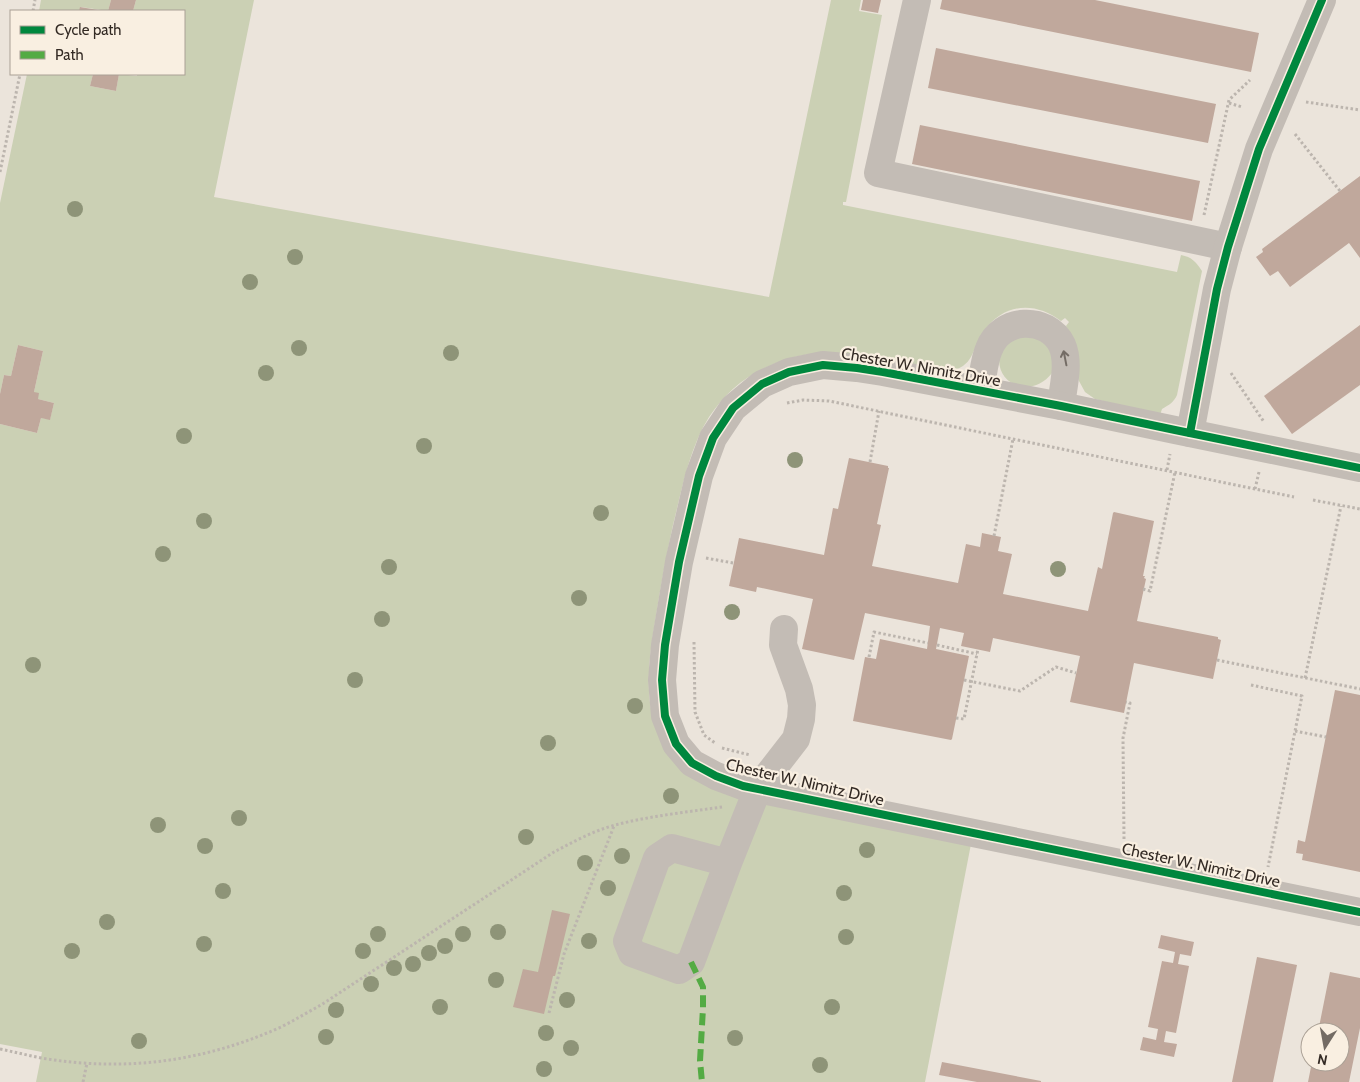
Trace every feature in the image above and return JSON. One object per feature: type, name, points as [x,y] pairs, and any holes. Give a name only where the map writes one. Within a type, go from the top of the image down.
[{"type":"street","points":[[917,0],[878,174],[1228,247]]},
{"type":"street","points":[[1190,433],[1217,289],[1228,247],[1259,150],[1322,0]]},
{"type":"street","points":[[980,390],[989,348],[995,338],[1006,328],[1023,322],[1042,326],[1055,334],[1062,346],[1067,363],[1061,406]]},
{"type":"street","name":"Chester W. Nimitz Drive","points":[[1360,468],[1061,406],[857,368],[823,365],[788,372],[762,384],[733,408],[713,438],[699,476],[679,562],[662,680],[665,716],[676,744],[692,763],[716,776],[751,787],[1360,912]]},
{"type":"street","points":[[728,863],[672,848],[657,858],[627,941],[632,953],[679,970],[691,962],[728,863],[751,787],[796,739],[802,705],[799,689],[783,645],[784,629]]},
{"type":"path","points":[[0,172],[20,75]]},
{"type":"path","points":[[1203,221],[1229,100],[1250,80]]},
{"type":"path","points":[[1298,101],[1360,110]]},
{"type":"path","points":[[1229,103],[1242,107]]},
{"type":"path","points":[[1294,133],[1340,191]]},
{"type":"path","points":[[782,404],[803,400],[829,401],[1294,497]]},
{"type":"path","points":[[870,462],[879,411]]},
{"type":"path","points":[[994,536],[1013,439]]},
{"type":"path","points":[[1144,589],[1150,591],[1175,472]]},
{"type":"path","points":[[1314,500],[1360,509]]},
{"type":"path","points":[[1305,678],[1340,506]]},
{"type":"path","points":[[703,558],[734,563]]},
{"type":"path","points":[[870,658],[874,632],[928,643]]},
{"type":"path","points":[[694,641],[695,712],[704,735],[723,748],[756,757]]},
{"type":"path","points":[[937,645],[978,652],[964,719],[956,718]]},
{"type":"path","points":[[1217,660],[1360,689]]},
{"type":"path","points":[[964,680],[1020,691],[1056,668],[1076,673]]},
{"type":"path","points":[[1251,685],[1302,696],[1267,868]]},
{"type":"path","points":[[1124,839],[1123,738],[1130,703],[1126,702]]},
{"type":"path","points":[[1295,731],[1326,737]]},
{"type":"path","points":[[0,1049],[41,1058],[87,1063],[126,1064],[166,1062],[200,1055],[248,1040],[282,1026],[321,1004],[554,852],[598,831],[614,826],[649,818],[732,806],[751,787]]},
{"type":"path","points":[[549,1013],[564,954],[614,826]]},
{"type":"path","points":[[83,1082],[87,1063]]},
{"type":"green space","points":[[41,0],[111,0],[108,10],[81,7],[80,10],[39,10]]},
{"type":"green space","points":[[136,0],[254,0],[214,197],[769,297],[831,0],[861,0],[859,11],[882,15],[846,202],[843,202],[843,205],[1177,272],[1181,255],[1191,259],[1200,268],[1202,271],[1177,395],[1171,403],[1162,409],[1160,415],[1095,399],[1085,392],[1077,373],[1074,342],[1066,326],[1069,322],[1065,318],[1061,321],[1041,310],[1020,308],[1010,310],[992,322],[984,331],[968,362],[947,372],[840,353],[811,354],[796,357],[765,368],[741,382],[720,402],[702,429],[691,456],[670,537],[652,644],[649,687],[654,719],[672,757],[971,844],[925,1082],[36,1082],[42,1052],[0,1044],[0,424],[37,433],[41,418],[50,419],[54,403],[38,399],[34,392],[43,351],[18,345],[11,376],[4,375],[0,394],[0,203],[27,75],[93,75],[90,86],[116,91],[119,75],[185,75],[185,10],[133,10]]},
{"type":"green space","points":[[1021,332],[1052,345],[1052,373],[1034,386],[1024,387],[1014,384],[1001,371],[999,362],[1004,343]]},
{"type":"building","points":[[111,0],[136,0],[133,10],[108,10]]},
{"type":"building","points":[[863,0],[881,0],[878,13],[861,10]]},
{"type":"building","points":[[942,0],[1095,0],[1259,33],[1251,72],[940,9]]},
{"type":"building","points":[[80,7],[98,10],[79,10]]},
{"type":"building","points":[[936,48],[1216,104],[1208,143],[928,88]]},
{"type":"building","points":[[93,75],[119,75],[116,91],[90,86]]},
{"type":"building","points":[[920,125],[1200,181],[1192,221],[912,164]]},
{"type":"building","points":[[1360,176],[1360,258],[1349,243],[1290,287],[1278,271],[1270,276],[1256,257],[1263,252],[1262,249]]},
{"type":"building","points":[[1360,325],[1360,385],[1292,434],[1264,396]]},
{"type":"building","points":[[18,345],[43,351],[34,392],[39,393],[38,399],[54,403],[50,420],[41,418],[37,433],[0,424],[0,394],[4,375],[11,376]]},
{"type":"building","points":[[849,458],[888,466],[889,468],[877,524],[881,525],[872,566],[958,583],[966,544],[980,547],[982,533],[1001,537],[998,551],[1012,554],[1003,594],[1088,611],[1098,567],[1102,569],[1113,513],[1154,521],[1143,576],[1146,579],[1137,621],[1218,637],[1221,640],[1213,679],[1134,663],[1124,713],[1070,702],[1080,656],[993,638],[990,652],[961,646],[964,633],[940,628],[936,649],[969,656],[952,739],[853,721],[865,657],[876,659],[880,639],[927,649],[930,626],[865,613],[854,660],[802,649],[813,599],[757,587],[756,592],[729,586],[739,538],[824,555],[833,508],[838,509]]},
{"type":"building","points":[[1335,690],[1360,695],[1360,872],[1302,860],[1303,854],[1296,853],[1298,840],[1305,842]]},
{"type":"building","points":[[552,910],[570,914],[544,1014],[513,1007],[523,969],[538,972]]},
{"type":"building","points":[[1161,935],[1194,942],[1191,956],[1180,954],[1178,964],[1189,966],[1176,1033],[1166,1031],[1164,1042],[1177,1044],[1174,1057],[1140,1050],[1143,1037],[1156,1040],[1158,1029],[1148,1027],[1162,961],[1173,963],[1175,952],[1158,948]]},
{"type":"building","points":[[1257,957],[1297,965],[1273,1082],[1232,1082]]},
{"type":"building","points":[[1330,972],[1360,978],[1360,1028],[1349,1082],[1308,1082],[1310,1072],[1350,1072],[1350,1022],[1320,1022]]},
{"type":"building","points":[[942,1062],[1041,1082],[977,1082],[939,1075]]},
{"type":"marked path","points":[[691,962],[703,987],[700,1061],[702,1082]]},
{"type":"cycle path","points":[[1190,433],[1217,289],[1228,247],[1259,149],[1322,0]]},
{"type":"cycle path","points":[[1360,468],[1061,406],[883,372],[823,365],[789,372],[762,384],[733,408],[713,438],[699,476],[679,562],[665,645],[662,680],[665,716],[676,744],[692,763],[716,776],[743,786],[1360,912]]}]
